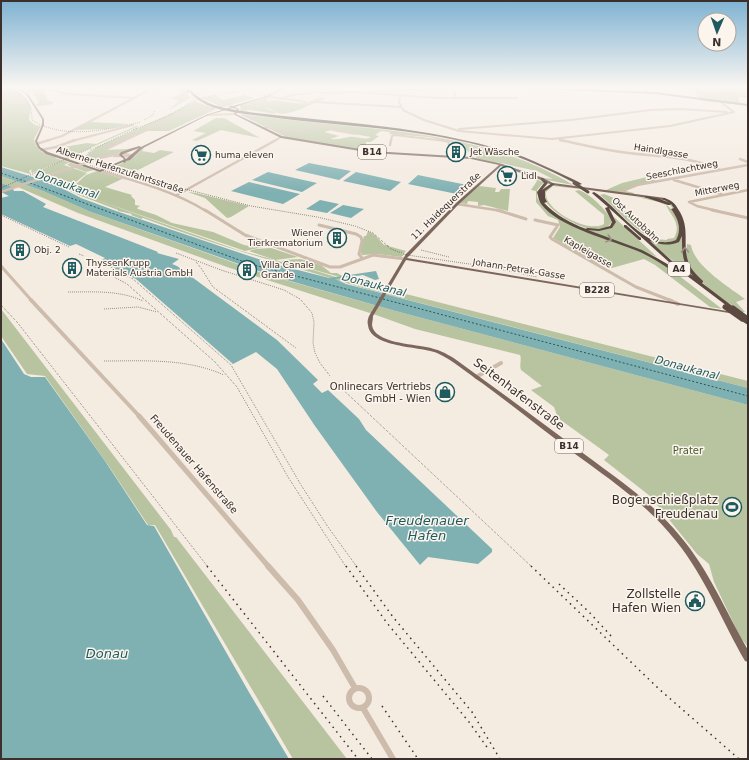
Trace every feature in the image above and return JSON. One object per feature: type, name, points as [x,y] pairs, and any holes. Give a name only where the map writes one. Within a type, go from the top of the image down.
[{"type":"highway","name":"A4","points":[[329,122],[430,134],[472,142],[521,157]]},
{"type":"highway","name":"Ost Autobahn","points":[[521,157],[544,167],[588,192],[679,273],[748,324]]},
{"type":"highway","name":"Ost Autobahn","points":[[521,157],[556,170],[594,193],[671,262],[748,319]]},
{"type":"highway","points":[[542,179],[546,183],[538,193],[540,201],[558,217],[579,228],[643,252],[679,273]]},
{"type":"highway","points":[[542,187],[553,183]]},
{"type":"highway","points":[[553,183],[543,191],[544,201],[559,215],[574,224],[593,230],[604,230],[611,227],[614,219],[607,208]]},
{"type":"highway","points":[[646,197],[668,204]]},
{"type":"highway","points":[[638,233],[647,239],[659,243],[669,244],[678,241],[681,234],[680,226],[676,215],[664,198]]},
{"type":"highway","points":[[664,198],[670,200],[684,222],[686,235],[685,255],[689,268],[701,282],[724,302]]},
{"type":"main road","points":[[36,144],[36,138],[43,122]]},
{"type":"main road","points":[[124,162],[125,159],[122,155],[190,122]]},
{"type":"main road","points":[[100,171],[124,162],[143,147],[191,122]]},
{"type":"main road","name":"B14","points":[[251,122],[281,137],[372,152],[471,158],[501,165]]},
{"type":"main road","name":"Alberner Hafenzufahrtsstraße","points":[[36,144],[41,150],[51,155],[100,171]]},
{"type":"main road","points":[[501,165],[553,183],[646,197],[664,198]]},
{"type":"main road","name":"11. Haidequerstraße","points":[[405,259],[415,246],[457,204],[501,165]]},
{"type":"main road","points":[[497,169],[513,170]]},
{"type":"main road","name":"Seitenhafenstraße","points":[[405,259],[371,316],[371,329],[384,340],[398,344],[423,347],[439,352],[453,360],[650,508],[665,523],[693,558],[709,582],[735,636],[748,658]]},
{"type":"main road","name":"Johann-Petrak-Gasse","points":[[405,259],[748,315]]},
{"type":"street","points":[[36,144],[59,137],[87,122]]},
{"type":"street","points":[[106,149],[164,122]]},
{"type":"street","points":[[432,122],[457,130],[552,139],[670,126],[686,122]]},
{"type":"street","points":[[457,130],[543,122]]},
{"type":"street","points":[[41,150],[87,136],[133,125]]},
{"type":"street","points":[[262,128],[291,131],[326,126],[335,131],[356,134]]},
{"type":"street","points":[[390,145],[392,136],[394,135],[444,140],[449,142],[449,156]]},
{"type":"street","points":[[177,195],[281,137]]},
{"type":"street","name":"Haindlgasse","points":[[552,139],[620,152],[665,157],[710,165],[720,170]]},
{"type":"street","points":[[1,192],[100,158],[122,155],[133,156]]},
{"type":"street","points":[[740,159],[748,162]]},
{"type":"street","name":"Seeschlachtweg","points":[[620,192],[637,186],[748,165]]},
{"type":"street","name":"Alberner Hafenzufahrtsstraße","points":[[100,171],[141,182],[177,195],[202,206],[246,235],[330,267],[340,267],[362,258]]},
{"type":"street","points":[[672,180],[723,194]]},
{"type":"street","name":"Mitterweg","points":[[748,190],[689,202],[697,206],[748,218]]},
{"type":"street","points":[[457,204],[500,210],[526,219]]},
{"type":"street","name":"Kapleigasse","points":[[535,220],[558,225],[550,237],[552,239],[636,287],[678,304]]},
{"type":"street","points":[[319,225],[356,234],[361,237],[362,241],[359,254],[362,258],[380,255],[405,259]]},
{"type":"street","name":"Freudenauer Hafenstraße","points":[[1,266],[84,358],[134,410],[298,600],[333,650],[355,688],[362,687],[368,692],[369,701],[363,708]]},
{"type":"street","points":[[476,377],[501,363]]},
{"type":"street","points":[[355,688],[350,694],[350,702],[355,708],[363,708],[393,759]]},
{"type":"green space","points":[[1,122],[32,122],[35,125],[41,126],[34,139],[39,150],[56,157],[55,158],[94,170],[86,172],[67,165],[70,163],[64,165],[87,173],[71,186],[46,178],[62,170],[42,177],[39,175],[41,173],[34,174],[62,161],[32,173],[32,169],[29,171],[31,174],[1,166]]},
{"type":"green space","points":[[89,122],[129,124],[107,129],[74,130]]},
{"type":"green space","points":[[151,122],[187,122],[169,131],[146,131],[104,150],[137,147],[89,161],[87,160],[86,157],[89,153],[97,147]]},
{"type":"green space","points":[[208,122],[232,122],[260,138],[221,130],[197,141],[192,140],[206,133],[193,131]]},
{"type":"green space","points":[[256,122],[318,122],[412,133],[454,141],[495,151],[535,165],[573,185],[547,180],[503,165],[476,158],[476,155],[452,144],[452,142],[428,137],[389,134],[390,132],[381,131],[375,135],[379,136],[371,142],[366,142],[366,146],[369,151],[288,138]],"holes":[[[332,130],[371,137],[366,139],[352,137],[330,139],[339,136],[324,132]],[[496,162],[537,171],[553,179],[544,178]]]},
{"type":"green space","points":[[139,126],[66,159],[64,158],[73,154],[66,154],[67,149],[64,147],[87,143],[96,144]]},
{"type":"green space","points":[[143,148],[142,151],[154,153],[160,150],[174,152],[136,171],[116,166],[134,157]]},
{"type":"green space","points":[[112,167],[143,174],[137,179],[105,170]]},
{"type":"green space","points":[[97,171],[127,180],[122,179],[105,187],[132,195],[131,196],[135,200],[135,205],[140,206],[137,208],[138,209],[156,215],[172,223],[213,232],[244,245],[249,246],[257,241],[267,246],[245,251],[88,197],[238,250],[282,262],[283,260],[300,259],[308,261],[321,265],[331,273],[337,273],[348,279],[368,285],[297,265],[352,282],[410,295],[748,381],[748,388],[366,289],[226,247],[143,218],[141,219],[131,215],[132,214],[118,211],[118,210],[81,196],[32,175],[37,176],[64,187],[74,188],[82,196],[75,185],[86,175]]},
{"type":"green space","name":"Prater","points":[[1,176],[43,191],[91,212],[271,276],[392,310],[748,405],[748,647],[740,637],[714,582],[709,564],[697,554],[650,496],[604,460],[609,455],[558,418],[554,407],[531,390],[542,386],[521,370],[520,355],[415,329],[227,267],[78,213],[18,187],[13,188],[1,183]]},
{"type":"green space","points":[[525,176],[544,182],[537,190],[537,197],[541,204],[563,221],[639,250],[664,264],[722,309],[710,307],[655,265],[644,259],[612,268],[602,264],[603,260],[600,259],[598,264],[553,238],[560,227],[558,220],[548,216],[536,202],[536,191],[531,190],[537,181]]},
{"type":"green space","points":[[647,177],[656,181],[639,184],[625,191],[634,193],[633,194],[604,191],[622,183]]},
{"type":"green space","points":[[550,185],[542,191],[543,200],[558,216],[546,207],[539,196],[541,190]]},
{"type":"green space","points":[[553,185],[579,189],[553,186],[546,192],[547,199],[559,213],[579,223],[589,226],[604,224],[604,215],[575,191],[579,190],[598,203],[612,221],[607,227],[598,230],[577,225],[557,213],[549,206],[544,197],[544,191]]},
{"type":"green space","points":[[479,186],[496,188],[495,192],[499,192],[501,189],[510,189],[508,211],[484,205],[478,206],[478,202],[468,201],[467,204],[460,203]]},
{"type":"green space","points":[[188,192],[249,206],[227,218],[205,198]]},
{"type":"green space","points":[[604,194],[614,198],[614,201],[650,235],[654,236],[654,239],[667,240],[674,238],[677,228],[675,220],[666,205],[637,197],[651,199],[663,203],[668,206],[676,216],[679,229],[678,239],[668,242],[658,241],[647,236],[636,228],[600,195]]},
{"type":"green space","points":[[666,200],[668,200],[676,209],[681,220],[684,228],[684,259],[689,271],[697,280],[648,241],[661,244],[670,244],[681,238],[680,222],[673,208]]},
{"type":"green space","points":[[558,216],[569,222],[594,230],[605,229],[613,226],[615,222],[614,217],[657,257],[610,240],[574,225]]},
{"type":"green space","points":[[368,231],[375,235],[384,245],[389,245],[388,246],[406,251],[404,253],[400,253],[405,254],[401,257],[378,254],[362,255],[360,251],[364,236],[366,236]]},
{"type":"green space","points":[[687,244],[691,245],[698,261],[705,268],[745,299],[736,302],[745,312],[742,312],[718,295],[694,273],[686,256]]},
{"type":"green space","points":[[271,248],[298,257],[275,260],[249,251]]},
{"type":"green space","points":[[1,309],[171,530],[174,537],[176,537],[347,759],[293,759],[155,525],[148,525],[108,465],[45,376],[27,374],[1,336]]},
{"type":"water","points":[[309,163],[351,171],[339,180],[295,170]]},
{"type":"water","name":"Donaukanal","points":[[1,167],[52,183],[81,198],[116,211],[267,262],[329,278],[376,271],[379,279],[375,280],[363,275],[335,279],[346,284],[748,388],[748,405],[392,310],[276,277],[91,212],[43,191],[1,176]]},
{"type":"water","points":[[268,172],[317,183],[302,192],[252,180]]},
{"type":"water","points":[[356,172],[401,182],[390,191],[343,181]]},
{"type":"water","points":[[418,175],[467,185],[457,194],[408,184]]},
{"type":"water","points":[[249,182],[300,194],[283,204],[231,191]]},
{"type":"water","name":"Freudenauer Hafen","points":[[1,183],[12,187],[14,191],[23,191],[46,204],[43,207],[158,252],[157,253],[179,259],[172,264],[177,266],[277,340],[318,380],[313,384],[322,393],[328,390],[359,419],[366,430],[492,549],[492,552],[478,564],[428,557],[420,565],[377,512],[315,426],[277,369],[256,352],[233,364],[136,279],[100,261],[105,258],[76,244],[70,246],[1,214],[1,198],[9,196],[1,192]]},
{"type":"water","points":[[320,200],[339,204],[327,213],[306,209]]},
{"type":"water","points":[[343,205],[364,209],[351,218],[330,213]]},
{"type":"water","name":"Donau","points":[[1,339],[24,374],[31,377],[45,377],[105,461],[147,525],[154,526],[289,759],[1,759]]},
{"type":"ferry route","points":[[1,173],[27,182]]},
{"type":"ferry route","points":[[30,183],[250,264],[380,298]]},
{"type":"ferry route","points":[[383,299],[748,396]]},
{"type":"railway","points":[[37,122],[57,130],[71,132],[100,130],[139,122]]},
{"type":"railway","points":[[133,130],[151,122]]},
{"type":"railway","points":[[137,128],[91,150],[86,156],[86,161],[90,165],[102,170],[155,184],[189,190],[251,206],[317,217],[355,226],[373,233],[391,249],[407,255],[490,267],[537,277]]},
{"type":"railway","points":[[1,188],[91,148]]},
{"type":"railway","points":[[1,215],[69,247]]},
{"type":"railway","points":[[421,250],[449,257]]},
{"type":"railway","points":[[176,253],[221,270],[284,290],[300,299],[312,313],[314,322],[313,343],[315,353],[320,363],[330,376]]},
{"type":"railway","points":[[79,254],[84,256]]},
{"type":"railway","points":[[99,261],[133,279],[231,365],[301,485],[328,527],[357,567]]},
{"type":"railway","points":[[196,262],[213,287],[296,348]]},
{"type":"railway","points":[[92,265],[127,284],[215,362],[237,387],[288,477],[346,567]]},
{"type":"railway","points":[[68,292],[116,293],[134,297],[143,301]]},
{"type":"railway","points":[[1,305],[17,322],[208,567]]},
{"type":"railway","points":[[104,309],[138,307],[157,312]]},
{"type":"railway","points":[[104,361],[150,361],[180,363],[224,375]]},
{"type":"railway","points":[[338,385],[532,567]]},
{"type":"railway","points":[[207,566],[358,759]]},
{"type":"railway","points":[[346,566],[387,623],[469,722],[489,750]]},
{"type":"railway","points":[[356,566],[393,617],[472,712],[500,759]]},
{"type":"railway","points":[[531,566],[659,689],[739,759]]},
{"type":"railway","points":[[559,584],[589,612],[612,637]]},
{"type":"railway","points":[[323,696],[372,759]]},
{"type":"railway","points":[[382,706],[418,759]]},
{"type":"place","name":"Jet Wäsche","points":[[456,152]]},
{"type":"place","name":"huma eleven","points":[[201,155]]},
{"type":"place","name":"Lidl","points":[[507,176]]},
{"type":"place","name":"Wiener Tierkrematorium","points":[[337,238]]},
{"type":"place","name":"Obj. 2","points":[[20,250]]},
{"type":"place","name":"ThyssenKrupp Materials Austria GmbH","points":[[72,268]]},
{"type":"place","name":"Villa Canale Grande","points":[[247,270]]},
{"type":"place","name":"Onlinecars Vertriebs GmbH - Wien","points":[[445,392]]},
{"type":"place","name":"Bogenschießplatz Freudenau","points":[[732,507]]},
{"type":"place","name":"Zollstelle Hafen Wien","points":[[695,601]]}]
